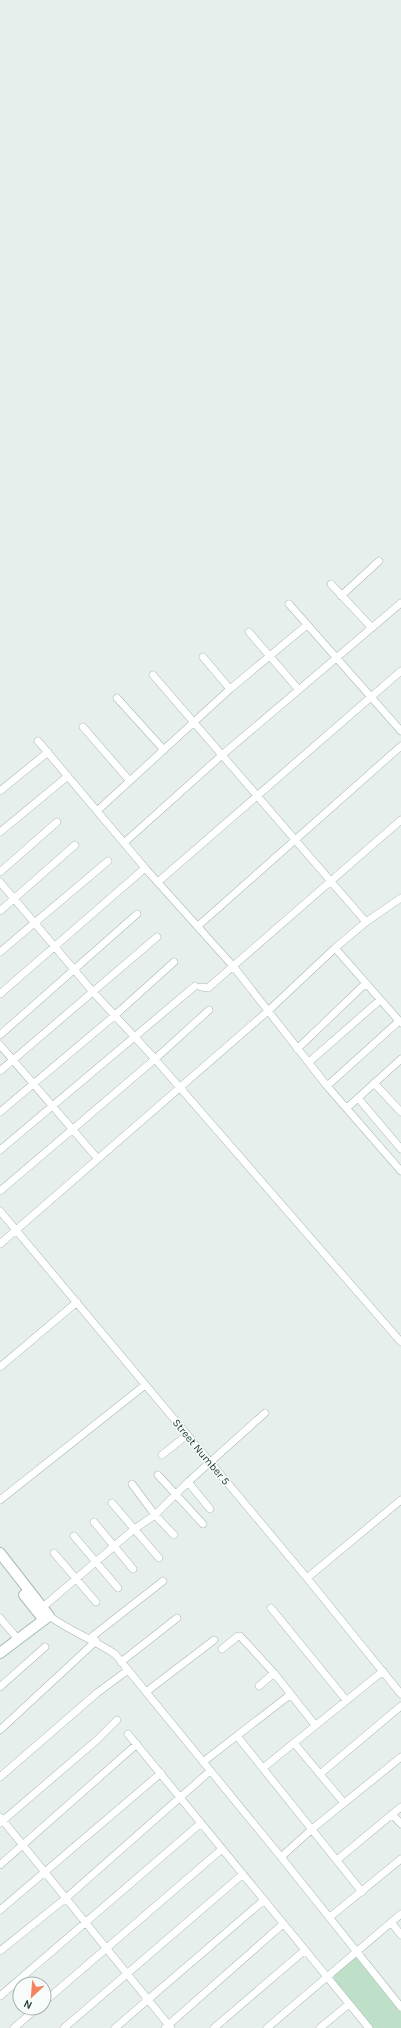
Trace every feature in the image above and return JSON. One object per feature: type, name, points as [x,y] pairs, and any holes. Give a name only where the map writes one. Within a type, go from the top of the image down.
[{"type":"street","points":[[342,596],[379,562]]},
{"type":"street","points":[[331,584],[372,628]]},
{"type":"street","points":[[125,842],[222,755],[401,603]]},
{"type":"street","points":[[289,604],[401,732]]},
{"type":"street","points":[[97,811],[129,780],[230,689],[307,625]]},
{"type":"street","points":[[249,632],[299,690]]},
{"type":"street","points":[[203,657],[230,689]]},
{"type":"street","points":[[159,881],[401,672]]},
{"type":"street","points":[[153,675],[366,922]]},
{"type":"street","points":[[117,698],[164,750]]},
{"type":"street","points":[[83,727],[129,780]]},
{"type":"street","points":[[38,741],[125,842],[145,868],[159,881],[233,966],[327,1086],[348,1108],[401,1170]]},
{"type":"street","points":[[198,926],[294,839],[401,746]]},
{"type":"street","points":[[0,791],[48,752]]},
{"type":"street","points":[[0,832],[68,776]]},
{"type":"street","points":[[0,1150],[133,1037],[198,986],[208,988],[401,820]]},
{"type":"street","points":[[0,872],[57,822]]},
{"type":"street","points":[[0,911],[76,845]]},
{"type":"street","points":[[0,952],[108,861]]},
{"type":"street","points":[[0,994],[145,868]]},
{"type":"street","points":[[0,882],[55,947],[75,968],[93,992],[133,1037],[155,1059],[401,1342]]},
{"type":"street","points":[[0,1244],[268,1011],[366,922],[401,898]]},
{"type":"street","points":[[0,1035],[137,914]]},
{"type":"street","points":[[0,1072],[157,937]]},
{"type":"street","points":[[327,1086],[400,1022],[336,948]]},
{"type":"street","points":[[0,1112],[114,1016],[174,962]]},
{"type":"street","points":[[297,1049],[366,983]]},
{"type":"street","points":[[309,1062],[380,1000]]},
{"type":"street","points":[[0,1191],[155,1059],[209,1010]]},
{"type":"street","points":[[0,1045],[98,1159]]},
{"type":"street","points":[[348,1108],[401,1059]]},
{"type":"street","points":[[374,1083],[401,1112]]},
{"type":"street","points":[[358,1098],[401,1149]]},
{"type":"street","name":"Street Number 5","points":[[0,1211],[307,1578],[401,1694]]},
{"type":"street","points":[[0,1367],[77,1302]]},
{"type":"street","points":[[0,1500],[145,1385]]},
{"type":"street","points":[[43,1608],[133,1530],[155,1515],[188,1482],[265,1413]]},
{"type":"street","points":[[162,1455],[187,1435]]},
{"type":"street","points":[[158,1475],[203,1524]]},
{"type":"street","points":[[188,1482],[210,1509]]},
{"type":"street","points":[[132,1484],[155,1515],[174,1535]]},
{"type":"street","points":[[307,1578],[401,1500]]},
{"type":"street","points":[[112,1503],[133,1530],[159,1558]]},
{"type":"street","points":[[94,1522],[133,1569]]},
{"type":"street","points":[[74,1536],[118,1588]]},
{"type":"street","points":[[0,1553],[43,1608],[46,1618]]},
{"type":"street","points":[[54,1553],[96,1602]]},
{"type":"street","points":[[0,1563],[46,1618],[92,1640],[115,1654],[330,1917],[356,1952],[401,2007]]},
{"type":"street","points":[[0,1730],[92,1640],[163,1581]]},
{"type":"street","points":[[271,1608],[346,1700]]},
{"type":"street","points":[[0,1618],[18,1639]]},
{"type":"street","points":[[0,1653],[46,1618]]},
{"type":"street","points":[[121,1662],[177,1618]]},
{"type":"street","points":[[222,1649],[240,1636],[274,1673],[315,1725]]},
{"type":"street","points":[[146,1692],[214,1640]]},
{"type":"street","points":[[0,1687],[45,1647]]},
{"type":"street","points":[[0,1778],[97,1692],[128,1670]]},
{"type":"street","points":[[263,1768],[383,1671]]},
{"type":"street","points":[[259,1686],[274,1673]]},
{"type":"street","points":[[203,1762],[291,1694]]},
{"type":"street","points":[[320,1774],[401,1706]]},
{"type":"street","points":[[117,1720],[97,1740],[1,1820],[107,1948],[168,2027],[283,1924]]},
{"type":"street","points":[[128,1734],[368,2028]]},
{"type":"street","points":[[237,1736],[362,1892]]},
{"type":"street","points":[[294,1743],[344,1803]]},
{"type":"street","points":[[0,1865],[137,1744]]},
{"type":"street","points":[[281,1857],[312,1829],[400,1760]]},
{"type":"street","points":[[0,1951],[66,1898],[210,1771]]},
{"type":"street","points":[[0,1910],[161,1774]]},
{"type":"street","points":[[337,1860],[401,1807]]},
{"type":"street","points":[[392,1814],[401,1824]]},
{"type":"street","points":[[0,1996],[201,1823]]},
{"type":"street","points":[[52,1995],[222,1849]]},
{"type":"street","points":[[330,1917],[401,1860]]},
{"type":"street","points":[[64,2028],[243,1874]]},
{"type":"street","points":[[115,2028],[264,1900]]},
{"type":"street","points":[[267,2028],[401,1914]]},
{"type":"street","points":[[391,1922],[401,1935]]},
{"type":"street","points":[[214,2028],[305,1950]]},
{"type":"street","points":[[320,2028],[349,2004]]},
{"type":"street","points":[[14,2028],[28,2016]]},
{"type":"green space","points":[[355,1955],[401,2012],[401,2028],[372,2028],[334,1982],[334,1974]]}]
